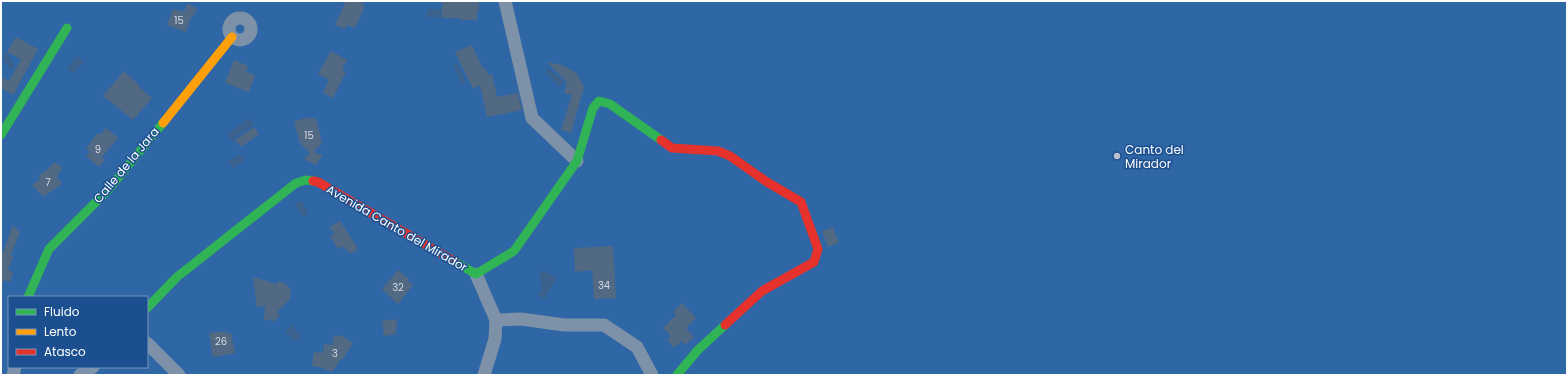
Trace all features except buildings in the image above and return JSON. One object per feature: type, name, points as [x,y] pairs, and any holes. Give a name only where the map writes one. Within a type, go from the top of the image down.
[{"type":"street","points":[[505,1],[532,118],[577,161]]},
{"type":"street","points":[[1,135],[67,28]]},
{"type":"street","name":"Calle de la Jara","points":[[28,296],[49,249],[108,190],[232,37]]},
{"type":"street","name":"Avenida Canto del Mirador","points":[[148,307],[177,276],[296,183],[306,180],[318,182],[476,274],[514,251],[577,161],[593,108],[599,101],[610,104],[672,148],[718,151],[730,156],[767,182],[801,202],[818,249],[814,262],[762,291],[698,350],[677,375]]},
{"type":"street","points":[[476,274],[496,320],[495,339],[484,375]]},
{"type":"street","points":[[496,320],[521,319],[564,325],[604,326],[637,347],[652,375]]},
{"type":"street","points":[[148,344],[179,375]]},
{"type":"street","points":[[80,375],[91,368]]},
{"type":"shaded area","points":[[1,1],[1567,1],[1567,375],[1,375]]},
{"type":"shaded area","points":[[427,9],[446,10],[446,18],[427,17]]},
{"type":"shaded area","points":[[5,53],[9,55],[14,66],[11,71],[5,63],[3,56]]},
{"type":"shaded area","points":[[78,56],[84,61],[73,73],[67,69]]},
{"type":"shaded area","points":[[457,63],[466,82],[462,85],[453,65]]},
{"type":"shaded area","points":[[549,69],[564,81],[559,87],[545,72]]},
{"type":"shaded area","points":[[249,118],[254,124],[234,138],[235,141],[233,142],[227,134]]},
{"type":"shaded area","points":[[240,154],[245,160],[233,168],[228,162]]},
{"type":"shaded area","points":[[300,201],[303,203],[308,212],[306,216],[302,216],[295,206],[296,203]]},
{"type":"shaded area","points":[[542,270],[557,277],[545,299],[537,295],[542,287],[539,277]]},
{"type":"shaded area","points":[[292,324],[294,325],[292,327],[302,336],[296,342],[285,332]]},
{"type":"traffic: fast","points":[[1,135],[67,28]]},
{"type":"traffic: fast","points":[[455,262],[476,274],[514,251],[577,161],[593,108],[599,101],[610,104],[661,140]]},
{"type":"traffic: fast","points":[[28,296],[49,249],[108,190],[163,123]]},
{"type":"traffic: fast","points":[[148,307],[177,277],[296,183],[306,180],[313,181]]},
{"type":"traffic: fast","points":[[677,375],[698,350],[725,325]]},
{"type":"traffic: slow","points":[[163,123],[232,37]]},
{"type":"traffic: jam","points":[[661,140],[672,148],[718,151],[730,156],[767,182],[801,202],[818,249],[814,262],[762,291],[725,325]]},
{"type":"traffic: jam","points":[[313,181],[318,182],[455,262]]},
{"type":"place","name":"Canto del Mirador","points":[[1117,156]]}]
